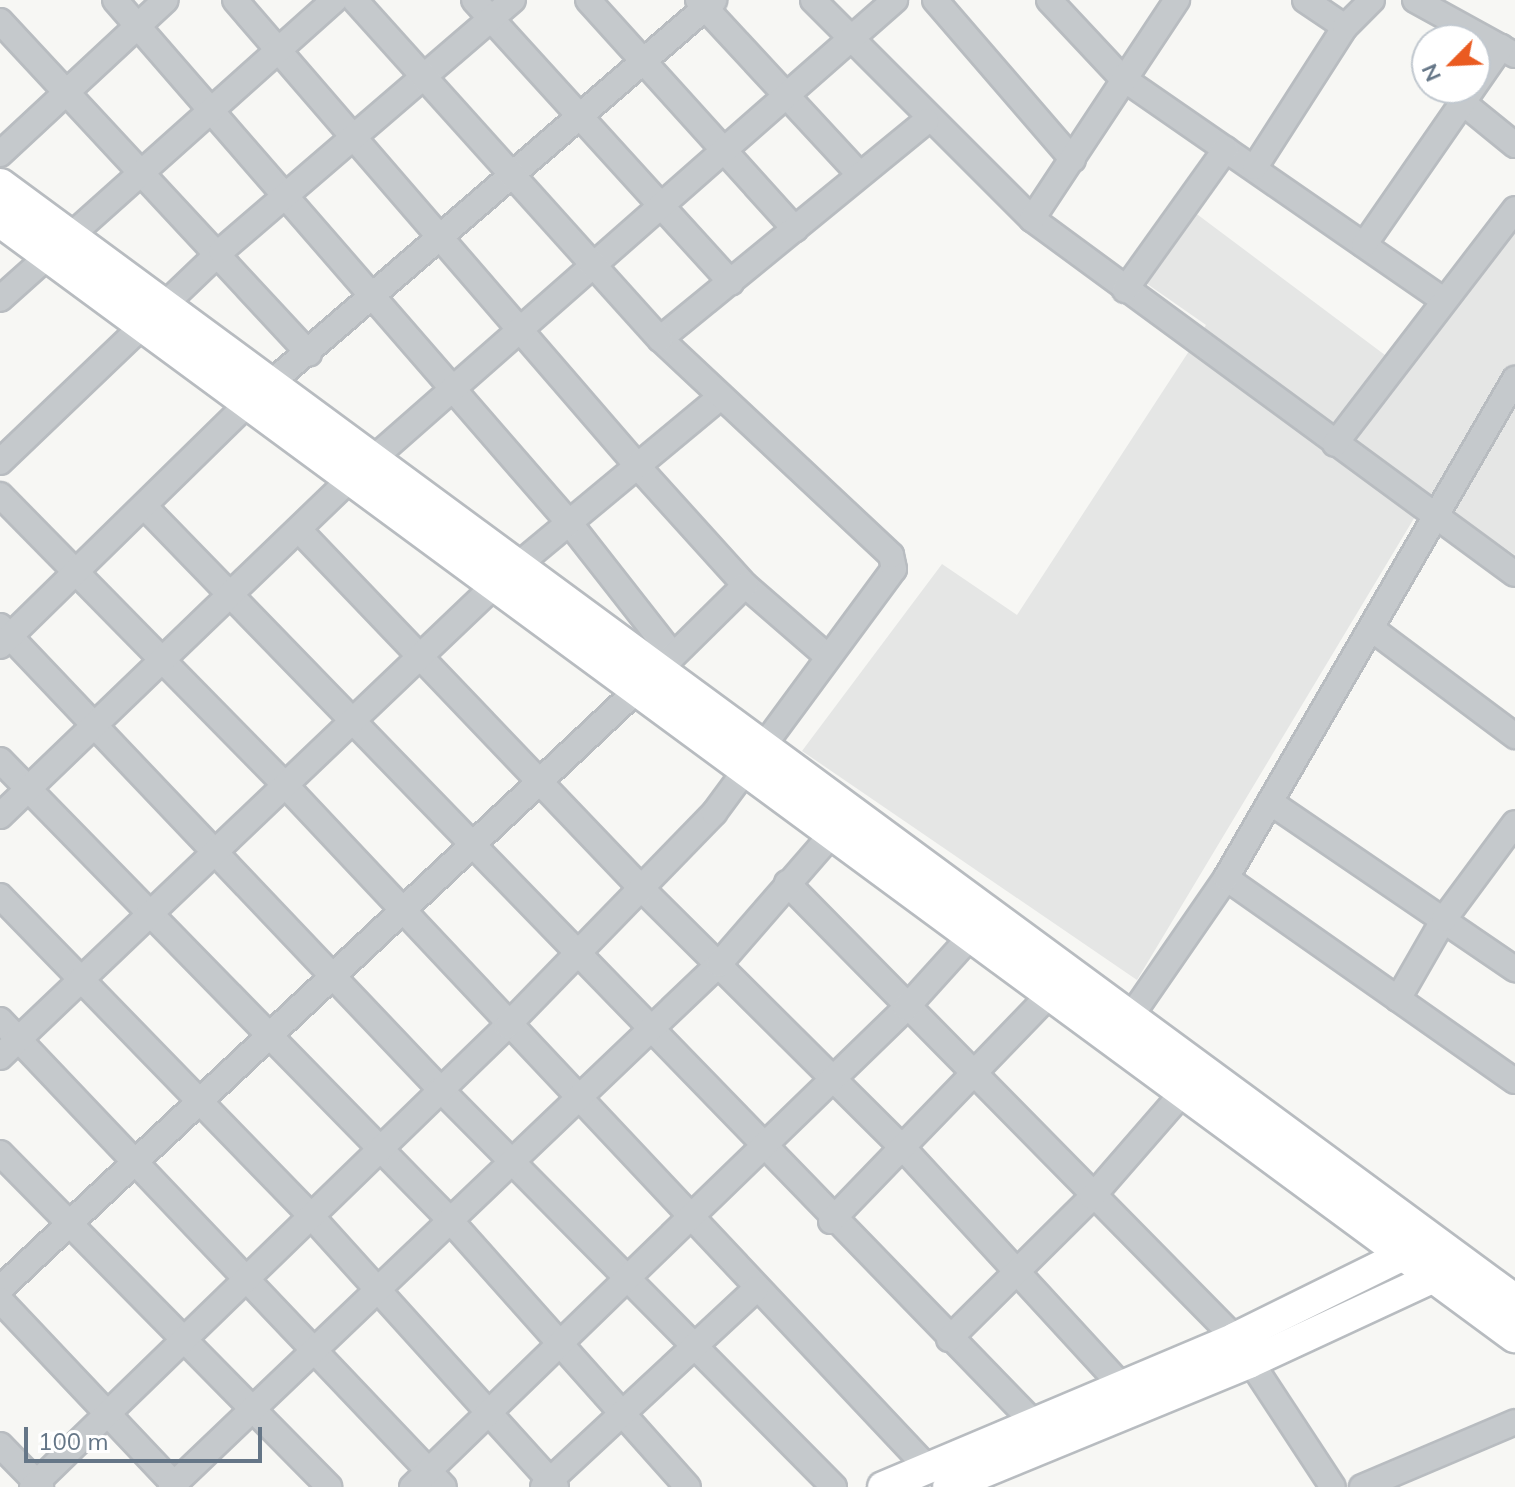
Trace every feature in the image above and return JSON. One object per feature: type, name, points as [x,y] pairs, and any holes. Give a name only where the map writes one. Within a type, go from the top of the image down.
[{"type":"highway","points":[[0,186],[57,245],[506,575],[656,672],[754,761],[822,814],[982,924],[1415,1244],[1444,1267],[1515,1335]]},
{"type":"highway","points":[[0,219],[57,245]]},
{"type":"highway","points":[[1122,1029],[1185,1090],[1415,1244]]},
{"type":"highway","points":[[1444,1267],[1515,1302]]},
{"type":"main road","points":[[1044,1432],[1121,1385],[1242,1350],[1415,1244]]},
{"type":"main road","points":[[883,1487],[938,1477],[1444,1267]]},
{"type":"street","points":[[115,0],[212,107],[371,301],[453,388],[571,525],[656,672]]},
{"type":"street","points":[[0,154],[166,0]]},
{"type":"street","points":[[235,0],[280,50],[349,138],[641,470],[745,585],[827,656]]},
{"type":"street","points":[[0,299],[137,170],[335,0]]},
{"type":"street","points":[[0,1445],[36,1485],[183,1344],[245,1278],[312,1217],[375,1149],[507,1026],[641,888],[754,761],[827,656],[887,586],[891,555],[718,399],[660,339],[512,179],[355,0]]},
{"type":"street","points":[[474,0],[578,118],[662,204],[731,282]]},
{"type":"street","points":[[0,462],[221,251],[513,0]]},
{"type":"street","points":[[588,0],[795,229]]},
{"type":"street","points":[[813,0],[926,121],[1032,219],[1432,516],[1515,574]]},
{"type":"street","points":[[0,816],[95,720],[229,593],[300,531],[363,467],[895,0]]},
{"type":"street","points":[[935,0],[1073,160]]},
{"type":"street","points":[[1049,0],[1121,77],[1255,167],[1444,301]]},
{"type":"street","points":[[1032,219],[1073,160],[1121,77],[1177,0]]},
{"type":"street","points":[[1305,0],[1345,27]]},
{"type":"street","points":[[1255,167],[1345,27],[1372,0]]},
{"type":"street","points":[[1364,245],[1508,51],[1415,0]]},
{"type":"street","points":[[834,1487],[691,1347],[513,1160],[440,1089],[95,720],[3,636],[146,508],[260,393],[512,179],[643,64],[706,3],[859,174]]},
{"type":"street","points":[[0,21],[137,170],[221,251],[309,354]]},
{"type":"street","points":[[1467,106],[1515,145]]},
{"type":"street","points":[[660,339],[926,121]]},
{"type":"street","points":[[1125,290],[1226,149]]},
{"type":"street","points":[[1335,444],[1515,209]]},
{"type":"street","points":[[1122,1029],[1226,878],[1372,629],[1432,516],[1515,379]]},
{"type":"street","points":[[0,1057],[151,916],[217,849],[288,788],[506,575],[641,470],[718,399]]},
{"type":"street","points":[[0,495],[79,571],[288,788],[578,1102],[689,1214],[756,1289],[938,1477]]},
{"type":"street","points":[[146,508],[355,723],[470,849],[577,952],[647,1030],[831,1221],[1044,1432]]},
{"type":"street","points":[[300,531],[641,888],[834,1078],[1019,1268],[1121,1385]]},
{"type":"street","points":[[0,1289],[199,1099],[470,849],[745,585]]},
{"type":"street","points":[[1372,629],[1515,736]]},
{"type":"street","points":[[0,760],[375,1149],[449,1219],[621,1416],[688,1487]]},
{"type":"street","points":[[1270,802],[1515,969]]},
{"type":"street","points":[[0,1300],[174,1486],[309,1351],[578,1102],[647,1030],[719,964],[787,883],[822,814]]},
{"type":"street","points":[[1398,999],[1444,919],[1515,823]]},
{"type":"street","points":[[1226,878],[1515,1081]]},
{"type":"street","points":[[787,883],[970,1075],[1242,1350],[1333,1487]]},
{"type":"street","points":[[0,896],[312,1217],[550,1485],[691,1347],[756,1289]]},
{"type":"street","points":[[0,1020],[131,1165],[245,1278],[428,1482],[486,1411],[906,1008],[982,924]]},
{"type":"street","points":[[831,1221],[904,1149],[970,1075],[1060,984]]},
{"type":"street","points":[[949,1339],[1092,1197],[1185,1090]]},
{"type":"street","points":[[0,1153],[183,1344],[329,1487]]},
{"type":"street","points":[[1362,1487],[1515,1422]]},
{"type":"shaded area","points":[[1515,195],[1515,555],[1428,495],[1137,980],[802,751],[942,564],[1017,615],[1206,325],[1143,281],[1190,209],[1385,355]]}]
